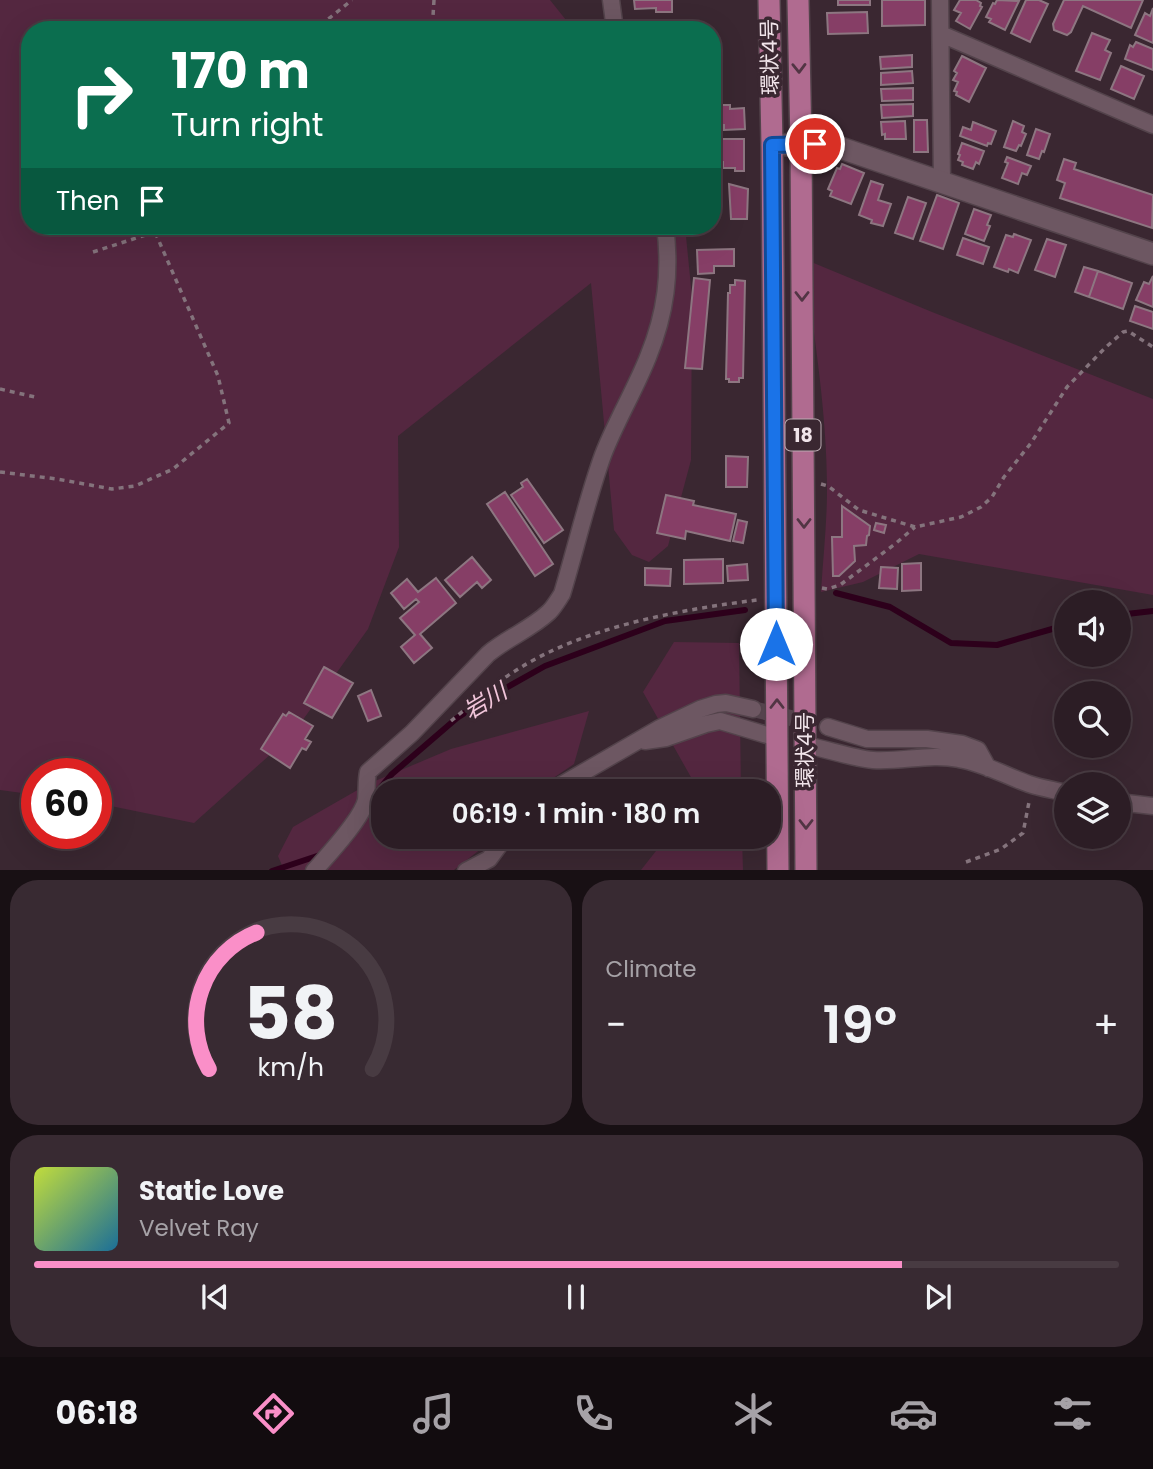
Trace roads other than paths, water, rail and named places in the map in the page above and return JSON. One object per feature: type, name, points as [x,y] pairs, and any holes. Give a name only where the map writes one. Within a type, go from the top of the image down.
[{"type":"main road","name":"環状4号","points":[[769,0],[778,870]]},
{"type":"main road","name":"環状4号","points":[[798,0],[806,870]]},
{"type":"street","points":[[611,0],[614,21]]},
{"type":"street","points":[[940,0],[942,181]]},
{"type":"street","points":[[940,34],[1153,125]]},
{"type":"street","points":[[772,145],[830,144],[1153,254]]},
{"type":"street","points":[[314,870],[362,811],[366,799],[368,772],[412,733],[488,654],[550,611],[562,594],[603,455],[649,356],[659,327],[668,275],[666,235]]},
{"type":"street","points":[[572,779],[679,719],[716,704],[726,703],[753,709]]},
{"type":"street","points":[[634,743],[666,738],[719,721],[777,738]]},
{"type":"street","points":[[828,727],[867,739],[927,739],[962,744],[978,750],[988,768]]},
{"type":"street","points":[[805,745],[876,760],[944,757],[974,762],[1031,785],[1054,790]]},
{"type":"street","points":[[1131,803],[1153,806]]},
{"type":"street","points":[[466,870],[489,859],[496,849]]},
{"type":"waterway","points":[[836,593],[890,607],[951,643],[997,645],[1054,628]]},
{"type":"waterway","name":"岩川","points":[[369,801],[392,774],[457,718],[545,666],[665,621],[745,610]]},
{"type":"waterway","points":[[1131,614],[1153,611]]},
{"type":"waterway","name":"岩川","points":[[275,870],[323,854]]},
{"type":"tunnel","points":[[753,709],[828,727]]}]
